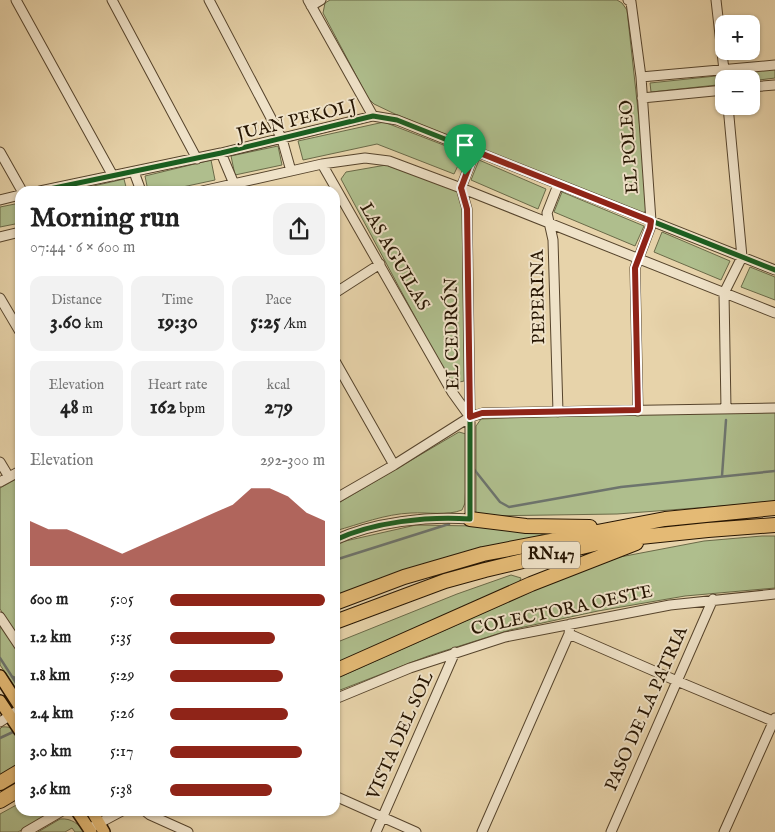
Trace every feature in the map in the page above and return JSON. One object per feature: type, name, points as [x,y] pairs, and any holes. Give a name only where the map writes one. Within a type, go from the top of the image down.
[{"type":"highway","name":"RN147","points":[[340,601],[404,577],[483,554],[665,519],[775,508]]},
{"type":"highway","points":[[470,519],[526,526],[581,528],[665,519]]},
{"type":"highway","name":"RN147","points":[[340,620],[437,584],[485,570],[611,540],[751,525],[775,525]]},
{"type":"highway","points":[[340,669],[582,563],[660,535]]},
{"type":"highway","points":[[0,783],[15,774]]},
{"type":"highway","points":[[0,801],[15,792]]},
{"type":"main road","points":[[0,676],[15,700]]},
{"type":"main road","points":[[0,701],[5,719],[15,727]]},
{"type":"main road","points":[[80,816],[90,830]]},
{"type":"main road","points":[[95,816],[102,827]]},
{"type":"street","points":[[16,0],[113,176]]},
{"type":"street","points":[[112,0],[197,158]]},
{"type":"street","points":[[209,0],[282,139],[292,171]]},
{"type":"street","points":[[321,0],[310,3],[373,116]]},
{"type":"street","points":[[716,0],[725,70]]},
{"type":"street","name":"EL POLEO","points":[[631,1],[641,77],[651,221],[635,268],[638,410]]},
{"type":"street","points":[[747,70],[775,65]]},
{"type":"street","points":[[641,77],[715,74]]},
{"type":"street","points":[[760,86],[775,85]]},
{"type":"street","points":[[642,98],[715,91]]},
{"type":"street","points":[[726,409],[724,293],[742,257],[729,115]]},
{"type":"street","name":"JUAN PEKOLJ","points":[[67,186],[222,153],[373,116],[397,120],[775,270]]},
{"type":"street","points":[[461,188],[475,151]]},
{"type":"street","points":[[0,152],[19,186]]},
{"type":"street","points":[[222,153],[234,186]]},
{"type":"street","points":[[242,186],[322,164],[365,158],[389,161],[775,313]]},
{"type":"street","name":"LAS AGUILAS","points":[[322,164],[335,186]]},
{"type":"street","points":[[134,172],[139,186]]},
{"type":"street","name":"PEPERINA","points":[[558,185],[547,213],[553,240],[558,412]]},
{"type":"street","name":"EL CEDRÓN","points":[[461,188],[467,209],[470,519]]},
{"type":"street","name":"LAS AGUILAS","points":[[340,195],[452,392],[470,417]]},
{"type":"street","points":[[0,200],[15,196]]},
{"type":"street","points":[[0,236],[15,233]]},
{"type":"street","points":[[340,290],[380,264]]},
{"type":"street","points":[[0,298],[15,324]]},
{"type":"street","points":[[340,370],[394,465]]},
{"type":"street","points":[[340,496],[470,417],[482,413],[775,408]]},
{"type":"street","points":[[0,462],[9,477]]},
{"type":"street","points":[[0,482],[15,474]]},
{"type":"street","points":[[340,538],[377,526],[407,521],[454,518],[470,519]]},
{"type":"street","name":"COLECTORA OESTE","points":[[340,696],[410,668],[505,637],[670,605],[775,594]]},
{"type":"street","name":"PASO DE LA PATRIA","points":[[611,832],[713,599]]},
{"type":"street","points":[[0,617],[15,639]]},
{"type":"street","points":[[482,832],[569,634],[570,624]]},
{"type":"street","points":[[569,634],[677,681],[774,720],[724,832]]},
{"type":"street","name":"VISTA DEL SOL","points":[[376,832],[455,652]]},
{"type":"street","points":[[340,798],[416,832]]},
{"type":"street","points":[[26,832],[53,816]]},
{"type":"street","points":[[90,830],[102,827],[116,816]]},
{"type":"street","points":[[155,816],[188,832]]},
{"type":"green space","points":[[330,0],[617,0],[622,3],[627,10],[648,202],[645,212],[640,213],[374,104],[368,98],[323,13],[325,3]]},
{"type":"green space","points":[[775,69],[775,78],[760,80],[760,70]]},
{"type":"green space","points":[[715,76],[715,85],[651,92],[650,83]]},
{"type":"green space","points":[[384,122],[464,153],[454,174],[377,144],[303,160],[298,141]]},
{"type":"green space","points":[[278,146],[282,165],[235,175],[231,156]]},
{"type":"green space","points":[[211,160],[215,180],[187,186],[147,186],[145,176]]},
{"type":"green space","points":[[479,160],[546,189],[538,209],[471,180]]},
{"type":"green space","points":[[386,165],[453,189],[462,199],[464,381],[451,384],[341,179],[346,172]]},
{"type":"green space","points":[[124,179],[126,186],[94,186]]},
{"type":"green space","points":[[562,192],[644,226],[635,246],[554,212]]},
{"type":"green space","points":[[15,204],[15,224],[0,227],[0,207]]},
{"type":"green space","points":[[662,232],[730,261],[721,280],[654,252]]},
{"type":"green space","points":[[750,267],[775,277],[775,300],[741,287]]},
{"type":"green space","points":[[775,412],[775,502],[617,514],[484,516],[476,513],[476,426],[481,419]]},
{"type":"green space","points":[[459,432],[466,434],[468,440],[465,503],[462,510],[450,513],[392,515],[340,530],[340,502]]},
{"type":"green space","points":[[15,480],[15,632],[0,609],[0,488]]},
{"type":"green space","points":[[416,525],[476,526],[583,532],[340,596],[341,542]]},
{"type":"green space","points":[[775,536],[775,588],[685,596],[598,611],[510,630],[428,656],[340,690],[340,677],[553,582],[620,557],[704,541]]},
{"type":"green space","points":[[511,575],[521,578],[518,585],[340,665],[340,641],[457,594]]},
{"type":"green space","points":[[0,624],[15,646],[15,687],[0,665]]},
{"type":"green space","points":[[8,727],[15,730],[15,768],[0,777],[0,729]]},
{"type":"green space","points":[[15,806],[15,816],[45,816],[18,832],[0,832],[0,814]]},
{"type":"green space","points":[[60,819],[68,819],[74,822],[85,832],[75,832],[72,828],[65,832],[38,832]]},
{"type":"waterway","points":[[722,476],[726,420]]},
{"type":"waterway","points":[[473,468],[500,502],[509,507],[621,487],[775,471]]},
{"type":"waterway","points":[[340,558],[449,524]]},
{"type":"waterway","points":[[0,658],[15,681]]},
{"type":"waterway","points":[[0,738],[13,732]]},
{"type":"cycle path","points":[[64,186],[221,153],[373,116],[397,120],[775,270]]},
{"type":"cycle path","points":[[340,538],[366,529],[401,522],[437,518],[470,519],[467,209],[461,188],[475,151]]},
{"type":"route","points":[[475,151],[651,221],[635,268],[638,410],[482,413],[470,417],[467,209],[461,188],[465,175],[475,151]]}]
